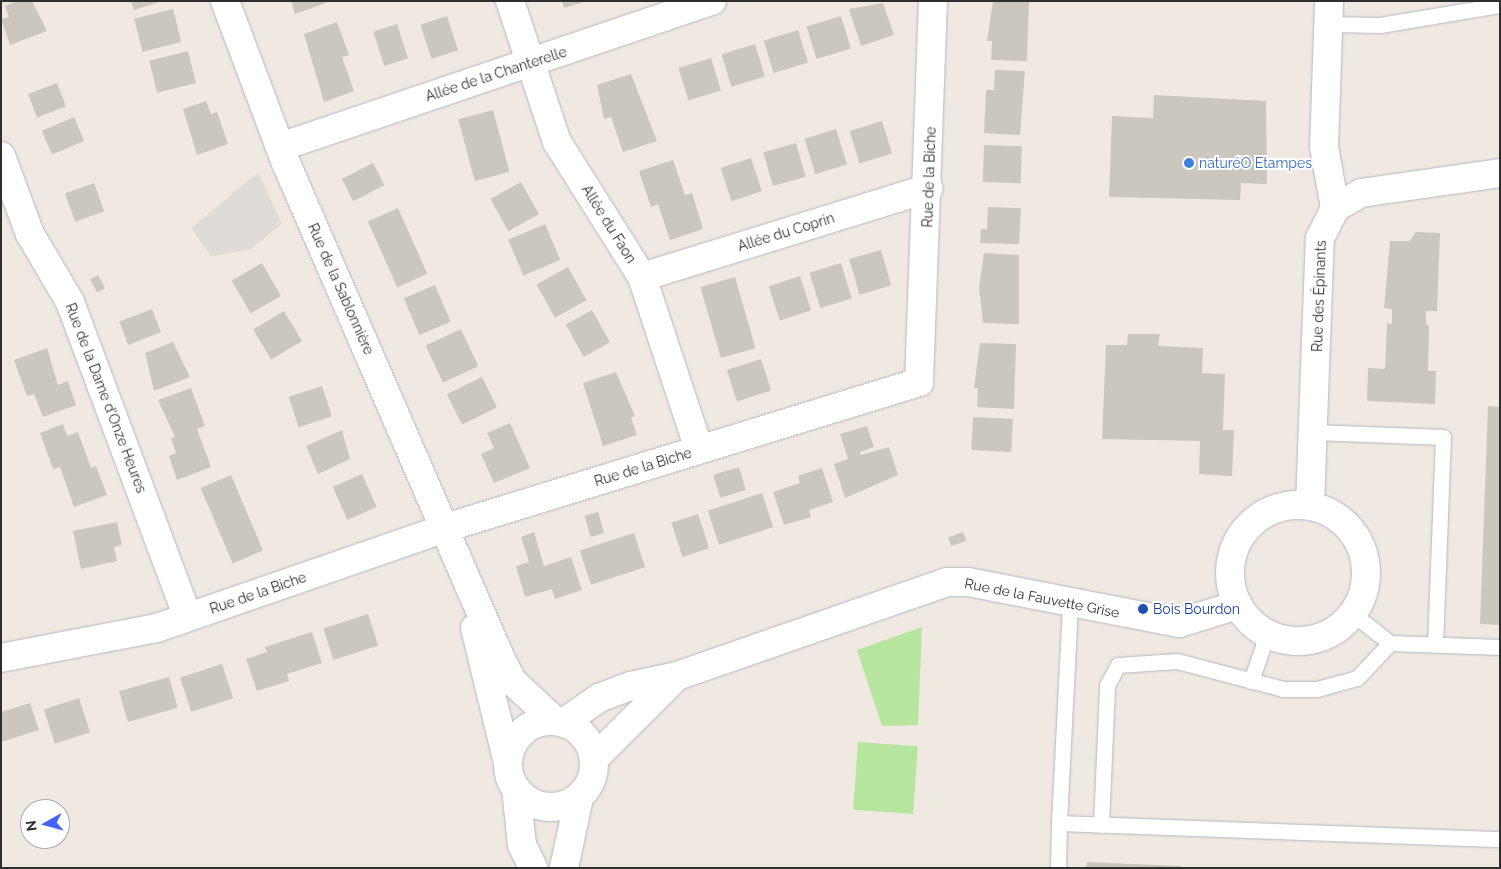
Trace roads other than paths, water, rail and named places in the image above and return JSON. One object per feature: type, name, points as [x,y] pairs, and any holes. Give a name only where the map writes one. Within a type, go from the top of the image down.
[{"type":"street","name":"Rue de la Sablonnière","points":[[225,1],[280,147],[466,573]]},
{"type":"street","name":"Allée du Faon","points":[[510,1],[557,142],[642,277],[699,450]]},
{"type":"street","name":"Allée de la Chanterelle","points":[[280,147],[712,1]]},
{"type":"street","name":"Rue de la Biche","points":[[1,658],[157,628],[446,528],[919,382],[929,188],[933,1]]},
{"type":"street","points":[[1329,13],[1324,147],[1335,208],[1361,193],[1500,173]]},
{"type":"street","name":"Rue de la Dame d'Onze Heures","points":[[1,156],[30,234],[70,302],[188,617]]},
{"type":"street","name":"Allée du Coprin","points":[[642,277],[929,188]]},
{"type":"street","name":"Rue des Épinants","points":[[1310,505],[1320,238],[1335,208]]},
{"type":"street","points":[[1288,505],[1310,505],[1332,513],[1350,528],[1362,548],[1366,570],[1363,593],[1353,614],[1339,627],[1313,638],[1285,640],[1267,634],[1238,606],[1230,570],[1237,542],[1268,511],[1288,505]]},
{"type":"street","points":[[466,573],[513,682],[559,722],[584,736],[594,759],[588,787],[579,798],[566,805],[546,806],[526,799],[516,789]]},
{"type":"street","points":[[466,573],[482,663],[516,789],[522,845],[532,868]]},
{"type":"street","name":"Rue de la Fauvette Grise","points":[[559,722],[599,698],[678,676],[947,582],[968,582],[1070,605],[1179,623],[1238,606]]},
{"type":"street","name":"Rue de la Fauvette Grise","points":[[594,759],[678,676]]},
{"type":"street","points":[[508,763],[514,743],[528,728],[559,722]]},
{"type":"street","points":[[564,868],[579,798]]},
{"type":"lane","points":[[1329,13],[1380,24],[1456,7],[1500,5]]},
{"type":"lane","points":[[1314,432],[1443,438],[1435,644]]},
{"type":"lane","points":[[1058,868],[1070,605]]},
{"type":"lane","points":[[1353,614],[1390,643],[1500,647]]},
{"type":"lane","points":[[1251,681],[1267,634]]},
{"type":"lane","points":[[1094,825],[1107,686],[1118,665],[1178,661],[1283,689],[1317,689],[1357,678],[1390,643]]},
{"type":"lane","points":[[1059,823],[1500,839]]},
{"type":"place","name":"naturéO Etampes","points":[[1189,163]]},
{"type":"place","name":"Bois Bourdon","points":[[1143,609]]}]
